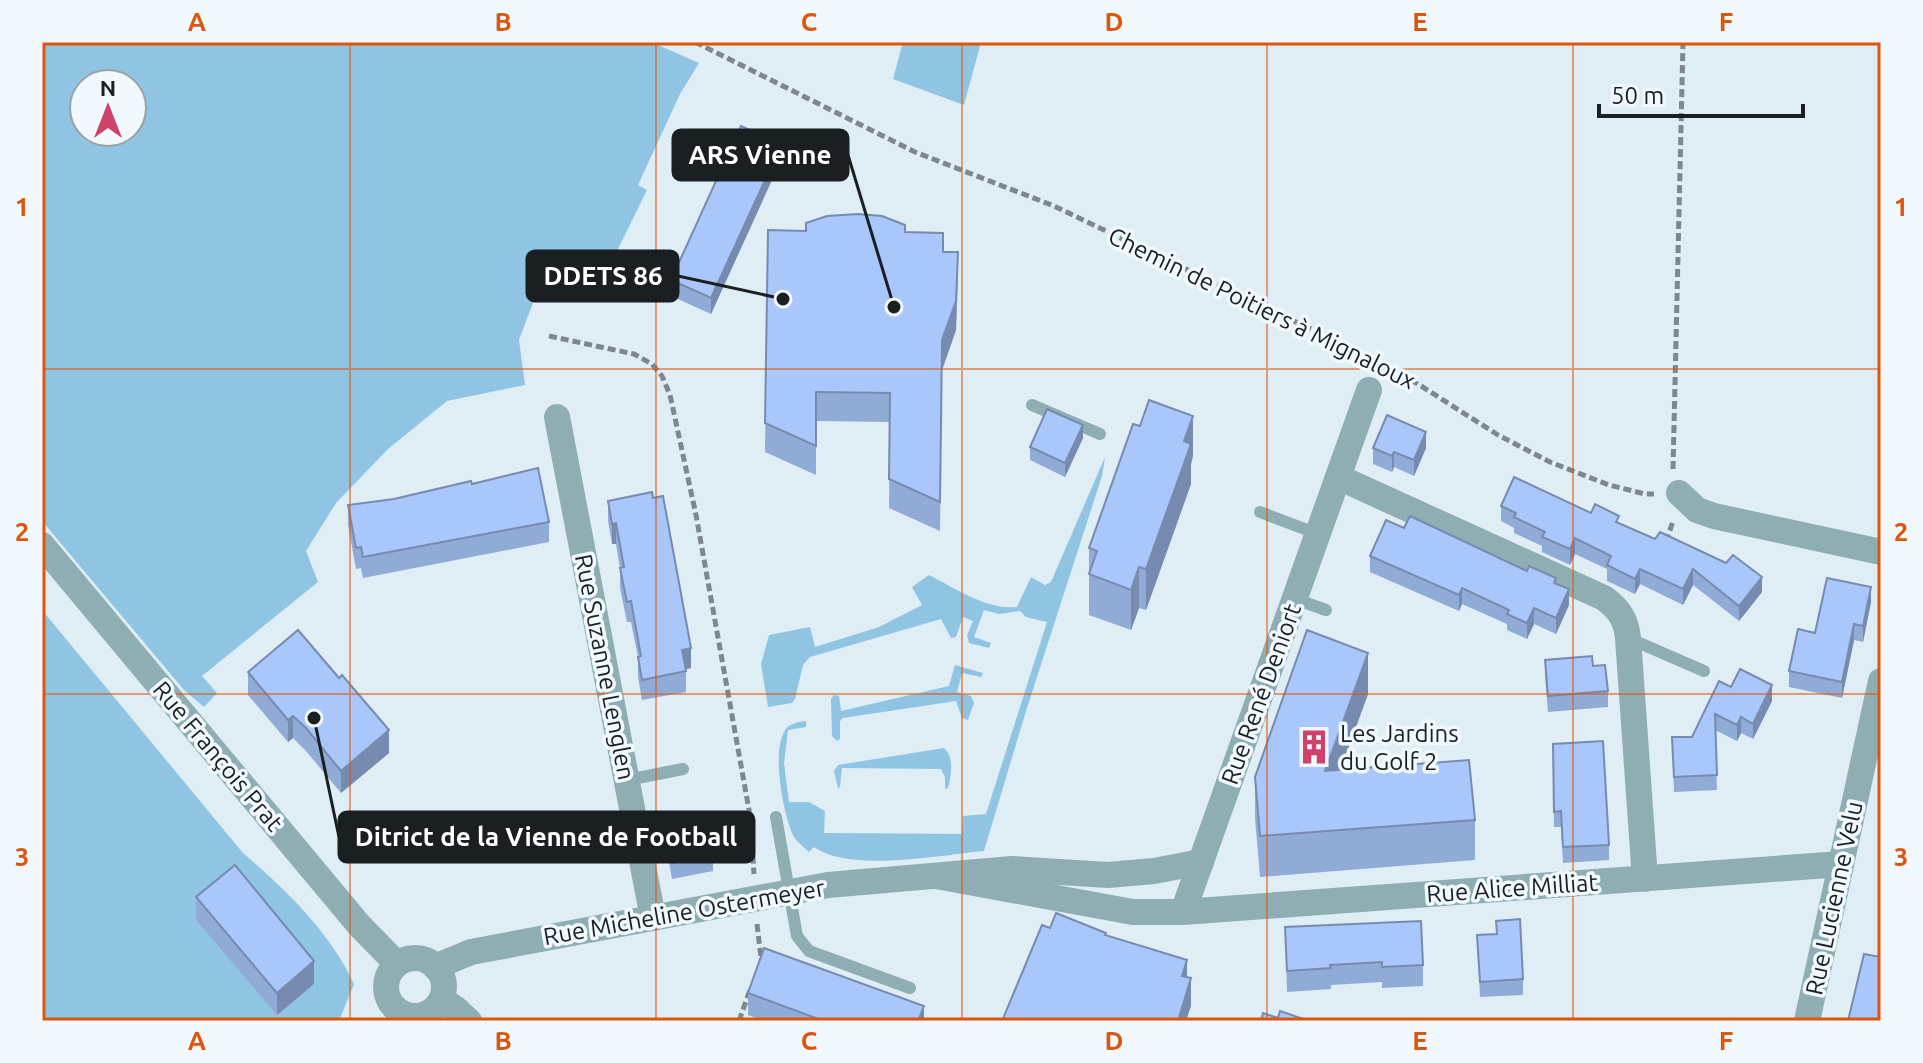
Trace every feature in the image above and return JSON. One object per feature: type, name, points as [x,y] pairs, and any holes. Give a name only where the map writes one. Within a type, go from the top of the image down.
[{"type":"street","name":"Rue René Deniort","points":[[1183,912],[1369,390]]},
{"type":"street","name":"Rue Suzanne Lenglen","points":[[557,417],[653,918]]},
{"type":"street","points":[[1338,477],[1604,598],[1618,609],[1628,632],[1645,879]]},
{"type":"street","points":[[1679,493],[1697,510],[1714,516],[1881,552]]},
{"type":"street","name":"Rue François Prat","points":[[42,545],[359,925],[397,964]]},
{"type":"street","name":"Rue Lucienne Velu","points":[[1807,1021],[1881,681]]},
{"type":"street","name":"Rue Micheline Ostermeyer","points":[[435,967],[471,952],[828,885],[1012,869],[1108,875],[1154,871],[1201,862]]},
{"type":"street","name":"Rue Alice Milliat","points":[[1183,912],[1841,864]]},
{"type":"street","name":"Rue Micheline Ostermeyer","points":[[936,876],[1133,912],[1183,912]]},
{"type":"street","points":[[413,958],[435,967],[444,982],[441,1000],[436,1008],[419,1016],[386,1014],[386,980],[397,964],[413,958]]},
{"type":"street","points":[[441,1000],[469,1021]]},
{"type":"lane","points":[[1032,405],[1100,434]]},
{"type":"lane","points":[[1260,512],[1318,534]]},
{"type":"lane","points":[[1295,599],[1326,610]]},
{"type":"lane","points":[[1628,632],[1704,671]]},
{"type":"lane","points":[[627,780],[683,769]]},
{"type":"lane","points":[[776,817],[797,936],[809,951],[910,988]]},
{"type":"path","name":"Chemin de Poitiers à Mignaloux","points":[[695,42],[915,152],[1054,206],[1342,344],[1418,384],[1498,435],[1550,462],[1609,485],[1645,494],[1679,493]]},
{"type":"path","points":[[1664,546],[1679,493],[1671,455],[1683,42]]},
{"type":"path","points":[[549,336],[634,354],[652,364],[662,376],[670,395],[696,515],[751,821],[754,899],[762,955],[758,968]]},
{"type":"path","points":[[739,1021],[753,981]]},
{"type":"shaded area","points":[[42,42],[651,42],[699,63],[680,94],[638,185],[647,190],[592,302],[540,284],[519,340],[525,385],[447,401],[388,449],[336,503],[306,551],[318,582],[202,676],[217,693],[204,707],[184,690],[42,521]]},
{"type":"shaded area","points":[[903,42],[981,42],[964,105],[893,79]]},
{"type":"shaded area","points":[[1105,457],[1102,476],[984,851],[872,861],[830,855],[814,847],[809,852],[793,836],[782,797],[779,754],[788,727],[806,721],[806,727],[788,730],[784,763],[789,802],[809,802],[825,811],[824,833],[962,834],[963,816],[986,814],[1047,622],[1026,617],[1020,611],[999,614],[984,610],[974,637],[991,643],[989,648],[969,643],[967,635],[973,621],[963,617],[956,637],[951,638],[941,619],[810,657],[803,665],[792,703],[768,707],[761,664],[769,635],[810,627],[815,647],[879,627],[922,605],[912,587],[929,575],[982,602],[1017,607],[1031,577],[1045,585],[1051,582]]},
{"type":"shaded area","points":[[42,610],[243,853],[291,897],[320,929],[354,984],[339,1021],[42,1021]]},
{"type":"shaded area","points":[[955,665],[983,673],[981,677],[962,673],[957,692],[971,696],[974,703],[968,720],[962,718],[956,701],[843,718],[840,721],[840,739],[837,741],[832,736],[831,699],[834,695],[839,696],[841,711],[949,686]]},
{"type":"shaded area","points":[[944,748],[951,762],[948,788],[945,789],[941,769],[842,768],[838,788],[834,771],[838,765]]},
{"type":"building","points":[[741,126],[781,145],[711,298],[671,280]]},
{"type":"building","points":[[827,216],[882,216],[905,225],[905,232],[943,233],[943,252],[958,252],[956,301],[942,340],[940,502],[889,479],[890,393],[816,392],[816,446],[765,423],[768,230],[806,231],[806,223]]},
{"type":"building","points":[[1149,400],[1193,416],[1184,441],[1191,444],[1146,569],[1139,567],[1131,590],[1089,574],[1097,551],[1089,548],[1133,424],[1140,426]]},
{"type":"building","points":[[1047,409],[1083,425],[1065,463],[1030,447]]},
{"type":"building","points":[[1387,415],[1426,432],[1414,460],[1373,448]]},
{"type":"building","points":[[538,468],[549,522],[363,557],[361,547],[356,548],[348,505],[394,499],[471,481],[472,484]]},
{"type":"building","points":[[1514,477],[1591,513],[1595,504],[1619,516],[1616,522],[1655,539],[1660,532],[1726,563],[1733,555],[1762,577],[1739,606],[1693,569],[1683,589],[1640,569],[1635,579],[1607,565],[1611,556],[1575,538],[1570,549],[1542,537],[1545,532],[1514,517],[1516,513],[1501,506]]},
{"type":"building","points":[[652,492],[653,498],[663,496],[691,648],[682,650],[686,671],[642,680],[631,601],[627,602],[616,523],[612,524],[608,501]]},
{"type":"building","points":[[1410,516],[1527,571],[1529,566],[1556,578],[1554,583],[1569,589],[1556,618],[1534,608],[1527,623],[1507,614],[1509,610],[1462,588],[1459,595],[1370,556],[1386,520],[1404,528]]},
{"type":"building","points":[[1827,578],[1871,587],[1863,626],[1854,624],[1842,682],[1789,671],[1798,629],[1815,633]]},
{"type":"building","points":[[298,630],[389,730],[341,771],[306,728],[293,716],[288,720],[248,672]]},
{"type":"building","points":[[1307,630],[1368,653],[1325,771],[1469,760],[1475,820],[1260,836],[1255,777]]},
{"type":"building","points":[[1592,656],[1593,666],[1605,665],[1608,691],[1548,696],[1545,660]]},
{"type":"building","points":[[1740,669],[1772,685],[1753,724],[1741,717],[1737,725],[1715,714],[1717,775],[1674,777],[1672,737],[1692,737],[1719,681],[1731,687]]},
{"type":"building","points":[[1603,741],[1609,845],[1563,847],[1561,811],[1554,812],[1553,744]]},
{"type":"building","points":[[706,815],[713,855],[672,863],[665,824]]},
{"type":"building","points":[[235,865],[314,961],[277,993],[196,897]]},
{"type":"building","points":[[1056,913],[1105,935],[1187,960],[1182,976],[1191,978],[1178,1021],[1002,1021],[1042,925],[1050,928]]},
{"type":"building","points":[[1520,919],[1523,979],[1480,982],[1477,935],[1497,934],[1496,921]]},
{"type":"building","points":[[1421,921],[1423,965],[1382,967],[1382,962],[1287,971],[1285,927]]},
{"type":"building","points":[[764,948],[924,1006],[918,1021],[824,1021],[748,993]]},
{"type":"building","points":[[1864,954],[1881,957],[1881,1021],[1848,1021]]},
{"type":"building","points":[[1280,1011],[1309,1021],[1261,1021],[1263,1013],[1278,1018]]},
{"type":"place","name":"DDETS 86","points":[[783,299]]},
{"type":"place","name":"ARS Vienne","points":[[894,307]]},
{"type":"place","name":"Ditrict de la Vienne de Football","points":[[314,718]]},
{"type":"place","name":"Les Jardins du Golf 2","points":[[1314,747]]}]
